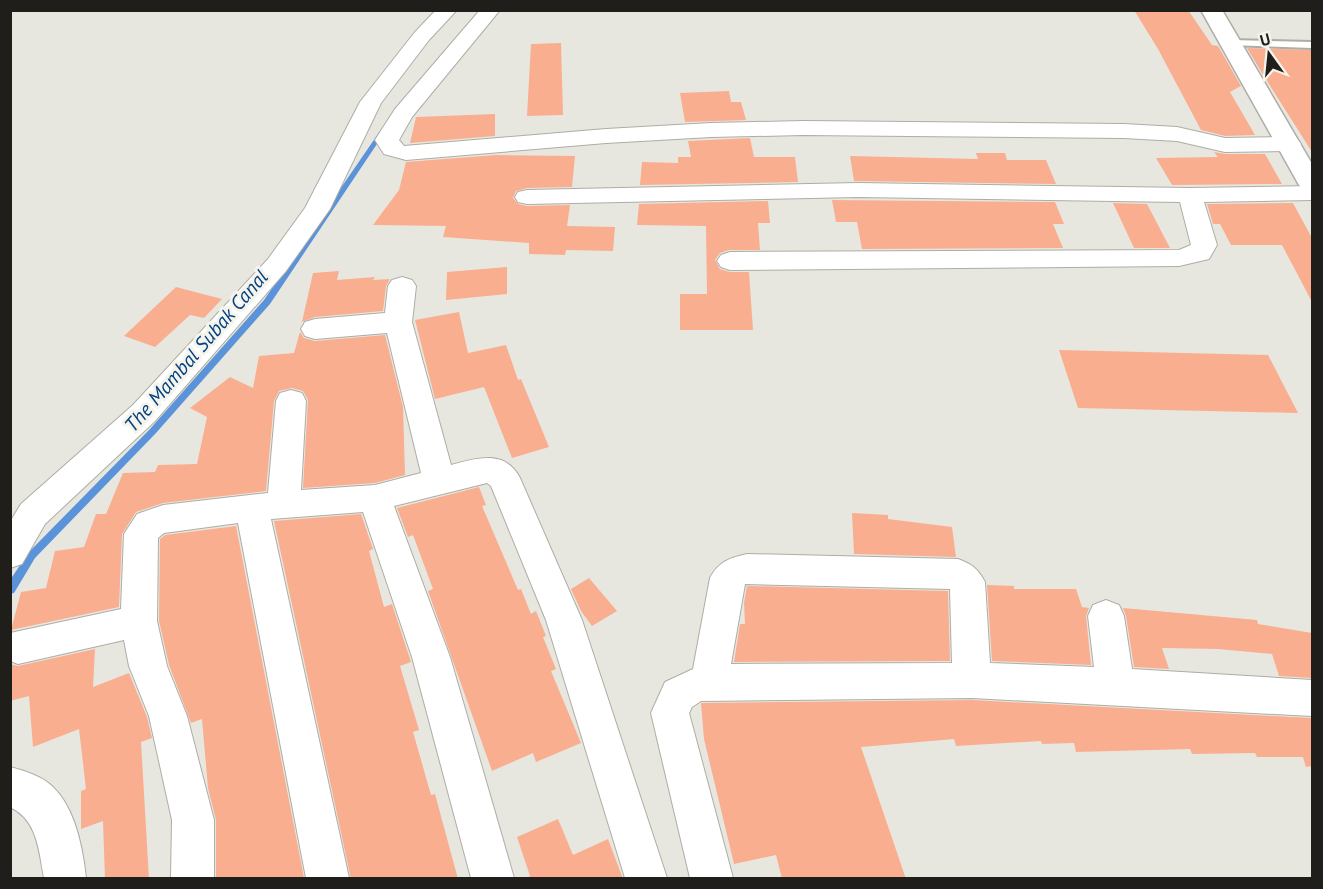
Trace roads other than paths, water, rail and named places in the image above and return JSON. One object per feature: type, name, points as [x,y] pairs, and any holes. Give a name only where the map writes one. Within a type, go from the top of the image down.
[{"type":"main road","points":[[1211,10],[1309,174]]},
{"type":"street","points":[[10,554],[33,514],[144,413],[277,265],[317,209],[371,102],[422,36],[448,10]]},
{"type":"street","points":[[491,10],[403,114],[387,140],[391,149],[410,153],[618,136],[803,128],[1124,131],[1177,134],[1225,145],[1289,144]]},
{"type":"street","points":[[399,68],[438,73]]},
{"type":"street","points":[[527,197],[858,190],[1190,195],[1312,193]]},
{"type":"street","points":[[730,261],[1179,258],[1200,253],[1204,245],[1190,195]]},
{"type":"street","points":[[402,286],[398,322],[438,480]]},
{"type":"street","points":[[315,329],[398,322]]},
{"type":"street","points":[[291,401],[268,506],[328,879]]},
{"type":"street","points":[[194,879],[193,820],[168,716],[148,666],[140,621],[139,545],[141,534],[149,524],[189,515],[375,498],[480,470],[494,470],[504,477],[564,620],[646,879]]},
{"type":"street","points":[[375,498],[431,657],[494,879]]},
{"type":"street","points":[[709,682],[728,578],[735,572],[747,569],[957,574],[967,582],[972,680]]},
{"type":"street","points":[[1106,616],[1115,686]]},
{"type":"street","points":[[18,647],[140,621]]},
{"type":"street","points":[[711,879],[670,713],[674,700],[682,691],[709,682],[972,680],[1312,698]]},
{"type":"street","points":[[10,787],[30,794],[45,811],[58,840],[65,879]]},
{"type":"lane","points":[[1231,43],[1312,45]]},
{"type":"waterway","name":"The Mambal Subak Canal","points":[[10,590],[32,555],[153,431],[267,302],[382,132]]}]
